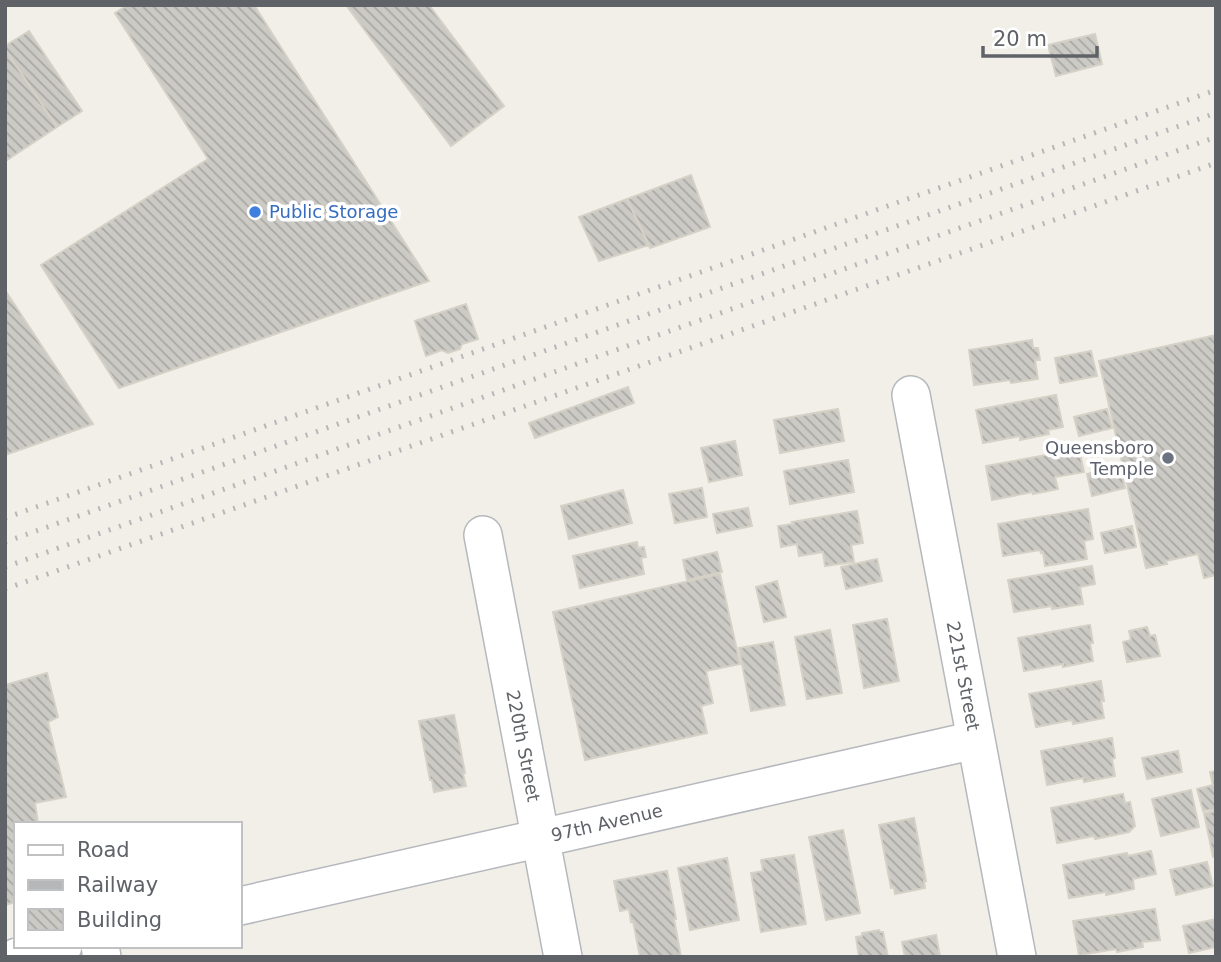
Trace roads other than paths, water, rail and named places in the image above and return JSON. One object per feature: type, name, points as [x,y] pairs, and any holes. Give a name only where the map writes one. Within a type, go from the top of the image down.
[{"type":"street","name":"221st Street","points":[[911,395],[1017,957]]},
{"type":"street","name":"220th Street","points":[[483,534],[563,957]]},
{"type":"street","name":"97th Avenue","points":[[242,906],[975,740]]},
{"type":"street","points":[[17,957],[55,948]]},
{"type":"railway","points":[[5,518],[1216,90]]},
{"type":"railway","points":[[5,542],[1216,113]]},
{"type":"railway","points":[[5,567],[1216,137]]},
{"type":"railway","points":[[5,589],[1216,163]]},
{"type":"place","name":"Public Storage","points":[[255,212]]},
{"type":"place","name":"Queensboro Temple","points":[[1168,458]]}]
